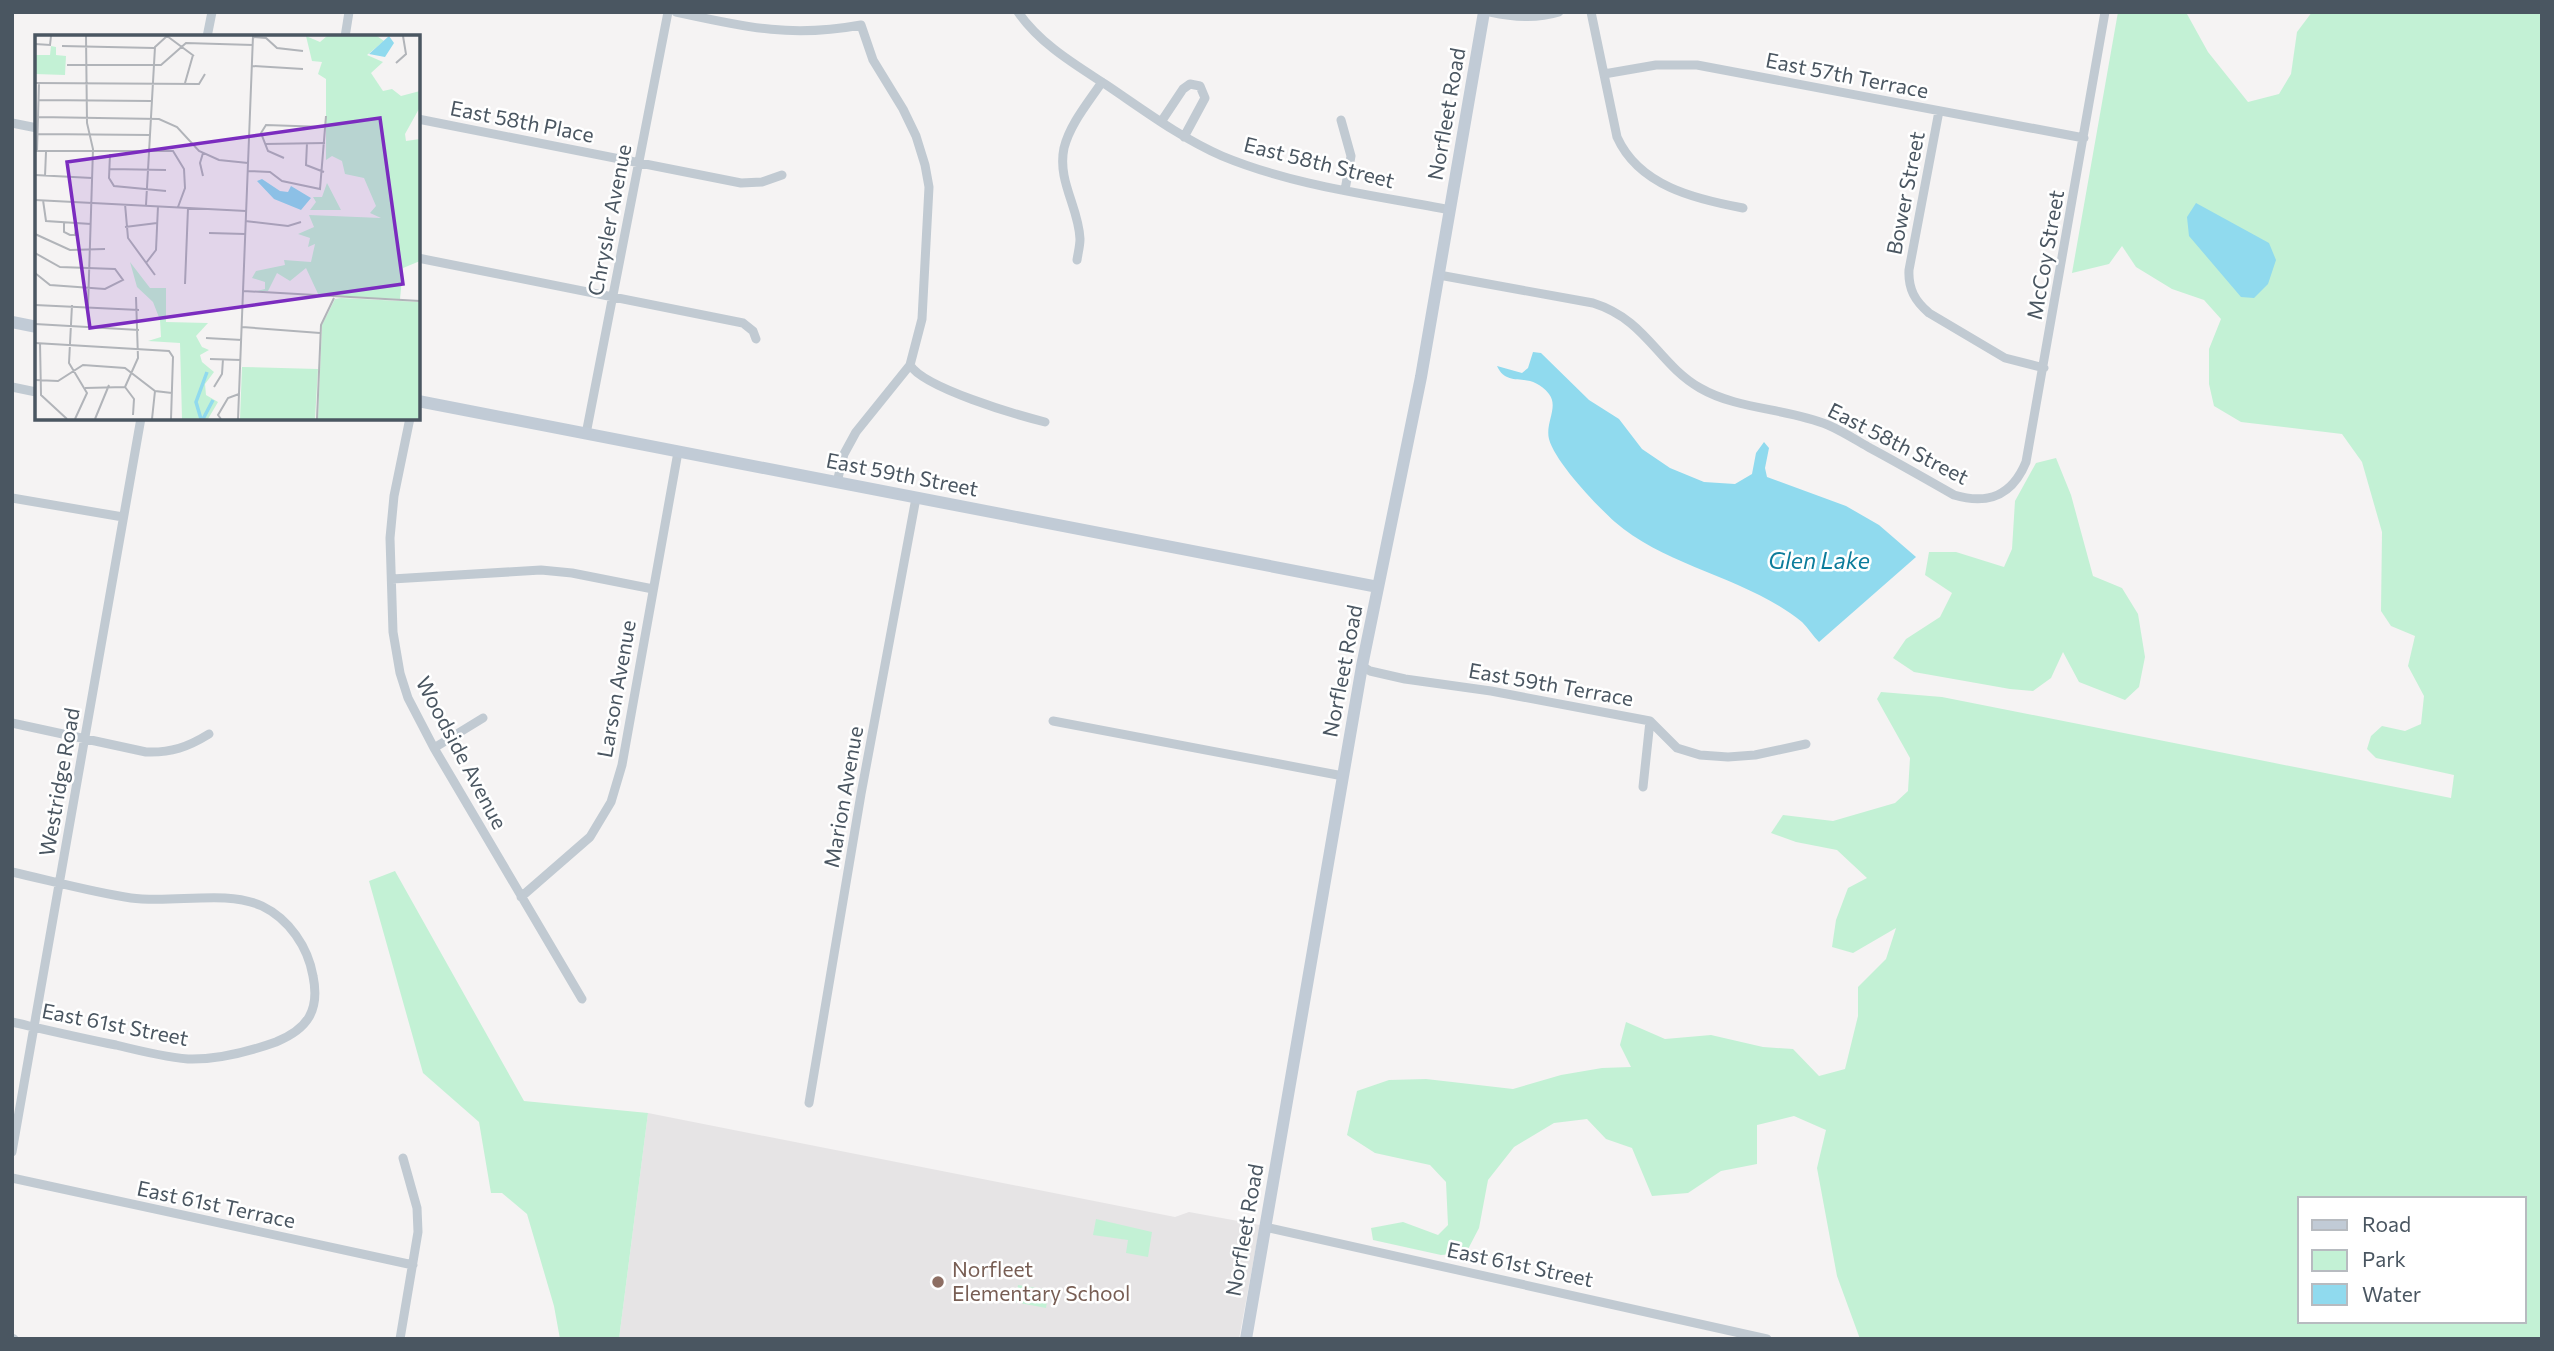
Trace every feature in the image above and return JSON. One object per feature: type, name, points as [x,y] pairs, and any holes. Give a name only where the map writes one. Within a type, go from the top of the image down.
[{"type":"street","points":[[207,35],[212,12]]},
{"type":"street","points":[[345,35],[349,12]]},
{"type":"street","name":"Chrysler Avenue","points":[[586,434],[668,12]]},
{"type":"street","points":[[676,12],[777,32],[830,31],[861,25],[873,61],[916,136],[929,187],[922,319],[910,365],[856,432],[844,454],[837,482]]},
{"type":"street","name":"East 58th Street","points":[[1018,12],[1049,46],[1184,137],[1220,155],[1257,169],[1345,190],[1450,210]]},
{"type":"street","name":"Norfleet Road","points":[[1246,1339],[1362,666],[1421,377],[1484,12]]},
{"type":"street","points":[[1490,12],[1511,17],[1544,16],[1559,12]]},
{"type":"street","points":[[1591,12],[1617,137],[1623,151],[1635,166],[1652,178],[1683,193],[1743,208]]},
{"type":"street","name":"McCoy Street","points":[[2000,494],[2021,475],[2026,462],[2045,368],[2105,12]]},
{"type":"street","name":"East 57th Terrace","points":[[1604,74],[1656,65],[1697,65],[2084,138]]},
{"type":"street","points":[[1077,260],[1081,242],[1063,170],[1064,151],[1074,124],[1102,82]]},
{"type":"street","points":[[1161,122],[1183,89],[1190,84],[1200,86],[1205,93],[1204,101],[1184,137]]},
{"type":"street","name":"Bower Street","points":[[1939,111],[1909,270],[1911,292],[1918,304],[1928,313],[2005,358],[2045,368]]},
{"type":"street","name":"East 58th Place","points":[[420,119],[741,183],[762,182],[782,175]]},
{"type":"street","points":[[1341,121],[1351,156],[1345,190]]},
{"type":"street","points":[[12,123],[35,128]]},
{"type":"street","points":[[420,258],[743,323],[753,331],[757,339]]},
{"type":"street","name":"East 58th Street","points":[[1439,275],[1592,303],[1610,309],[1633,323],[1687,380],[1702,389],[1727,399],[1795,414],[1829,425],[1954,495],[1983,499],[2000,494]]},
{"type":"street","points":[[12,322],[35,327]]},
{"type":"street","points":[[910,365],[912,370],[975,401],[1045,422]]},
{"type":"street","points":[[12,387],[35,392]]},
{"type":"street","name":"East 59th Street","points":[[420,401],[1378,587]]},
{"type":"street","name":"Westridge Road","points":[[12,1152],[141,420]]},
{"type":"street","name":"Woodside Avenue","points":[[410,420],[394,496],[390,538],[393,632],[400,673],[408,698],[434,748],[582,999]]},
{"type":"street","name":"Larson Avenue","points":[[520,897],[590,837],[611,802],[622,765],[678,452]]},
{"type":"street","points":[[12,498],[123,517]]},
{"type":"street","name":"Marion Avenue","points":[[810,1103],[861,794],[916,498]]},
{"type":"street","points":[[392,579],[541,570],[572,573],[653,589]]},
{"type":"street","name":"East 59th Terrace","points":[[1362,666],[1370,671],[1405,679],[1491,691],[1650,721],[1677,748],[1699,755],[1755,755],[1806,744]]},
{"type":"street","points":[[434,748],[483,718]]},
{"type":"street","points":[[1053,721],[1343,776]]},
{"type":"street","points":[[1643,787],[1650,721]]},
{"type":"street","points":[[12,723],[86,740],[162,753],[189,747],[209,734]]},
{"type":"street","points":[[12,872],[60,883]]},
{"type":"street","name":"East 61st Street","points":[[12,1022],[163,1056],[190,1059],[218,1058],[252,1051],[289,1037],[313,1012],[316,1001],[313,972],[301,943],[285,921],[264,907],[231,898],[175,901],[132,898],[60,883]]},
{"type":"street","points":[[400,1339],[418,1232],[417,1208],[403,1158]]},
{"type":"street","name":"East 61st Terrace","points":[[12,1178],[413,1265]]},
{"type":"street","name":"East 61st Street","points":[[1265,1227],[1767,1339]]},
{"type":"shaded area","name":"Norfleet Elementary School","points":[[648,1113],[1175,1217],[1189,1212],[1260,1225],[1239,1339],[619,1339]]},
{"type":"green space","points":[[2118,12],[2189,12],[2187,14],[2208,52],[2248,102],[2279,94],[2291,74],[2297,32],[2312,12],[2542,12],[2542,1339],[1860,1339],[1837,1276],[1817,1168],[1826,1130],[1794,1116],[1757,1125],[1757,1164],[1721,1171],[1688,1193],[1652,1196],[1632,1148],[1606,1139],[1587,1119],[1554,1123],[1514,1147],[1488,1180],[1479,1228],[1466,1253],[1441,1255],[1373,1240],[1371,1228],[1403,1222],[1438,1235],[1448,1225],[1446,1182],[1430,1165],[1375,1153],[1347,1135],[1357,1091],[1389,1080],[1426,1079],[1513,1089],[1561,1075],[1602,1068],[1631,1067],[1620,1045],[1626,1022],[1665,1039],[1711,1035],[1763,1047],[1793,1049],[1819,1076],[1845,1069],[1858,1016],[1858,987],[1886,959],[1896,928],[1853,953],[1832,947],[1836,920],[1848,888],[1867,878],[1837,850],[1796,842],[1771,833],[1783,815],[1833,821],[1895,803],[1908,791],[1910,758],[1877,699],[1881,692],[1942,697],[2451,798],[2454,775],[2376,758],[2367,749],[2371,736],[2382,726],[2405,731],[2421,724],[2424,696],[2408,666],[2415,636],[2391,626],[2381,611],[2382,532],[2362,462],[2342,434],[2241,422],[2214,406],[2209,384],[2209,349],[2221,319],[2204,300],[2172,289],[2136,267],[2122,246],[2109,264],[2072,273]]},
{"type":"green space","points":[[2056,458],[2071,495],[2093,576],[2122,588],[2138,614],[2145,657],[2139,687],[2125,700],[2079,682],[2063,652],[2051,678],[2033,691],[1914,672],[1893,658],[1906,639],[1940,617],[1952,593],[1925,575],[1929,552],[1956,552],[2004,567],[2012,549],[2015,501],[2036,463]]},
{"type":"green space","points":[[395,871],[524,1101],[648,1113],[619,1339],[560,1339],[554,1306],[527,1214],[502,1193],[491,1193],[479,1122],[423,1073],[369,881]]},
{"type":"green space","points":[[1096,1219],[1152,1232],[1148,1257],[1126,1253],[1128,1240],[1093,1235]]},
{"type":"green space","points":[[1018,1285],[1049,1290],[1046,1308],[1015,1302]]},
{"type":"water","points":[[2196,203],[2269,243],[2276,260],[2268,284],[2254,298],[2241,297],[2189,236],[2187,217]]},
{"type":"water","name":"Glen Lake","points":[[1533,352],[1541,353],[1589,400],[1619,419],[1642,449],[1670,468],[1704,482],[1735,484],[1752,474],[1756,453],[1764,442],[1769,448],[1765,468],[1767,477],[1846,506],[1879,525],[1916,557],[1819,642],[1802,622],[1781,607],[1758,594],[1658,550],[1615,522],[1598,506],[1577,483],[1553,449],[1548,433],[1553,404],[1549,394],[1534,382],[1507,377],[1497,366],[1522,373],[1528,368]]},
{"type":"place","name":"Norfleet Elementary School","points":[[938,1282]]}]
